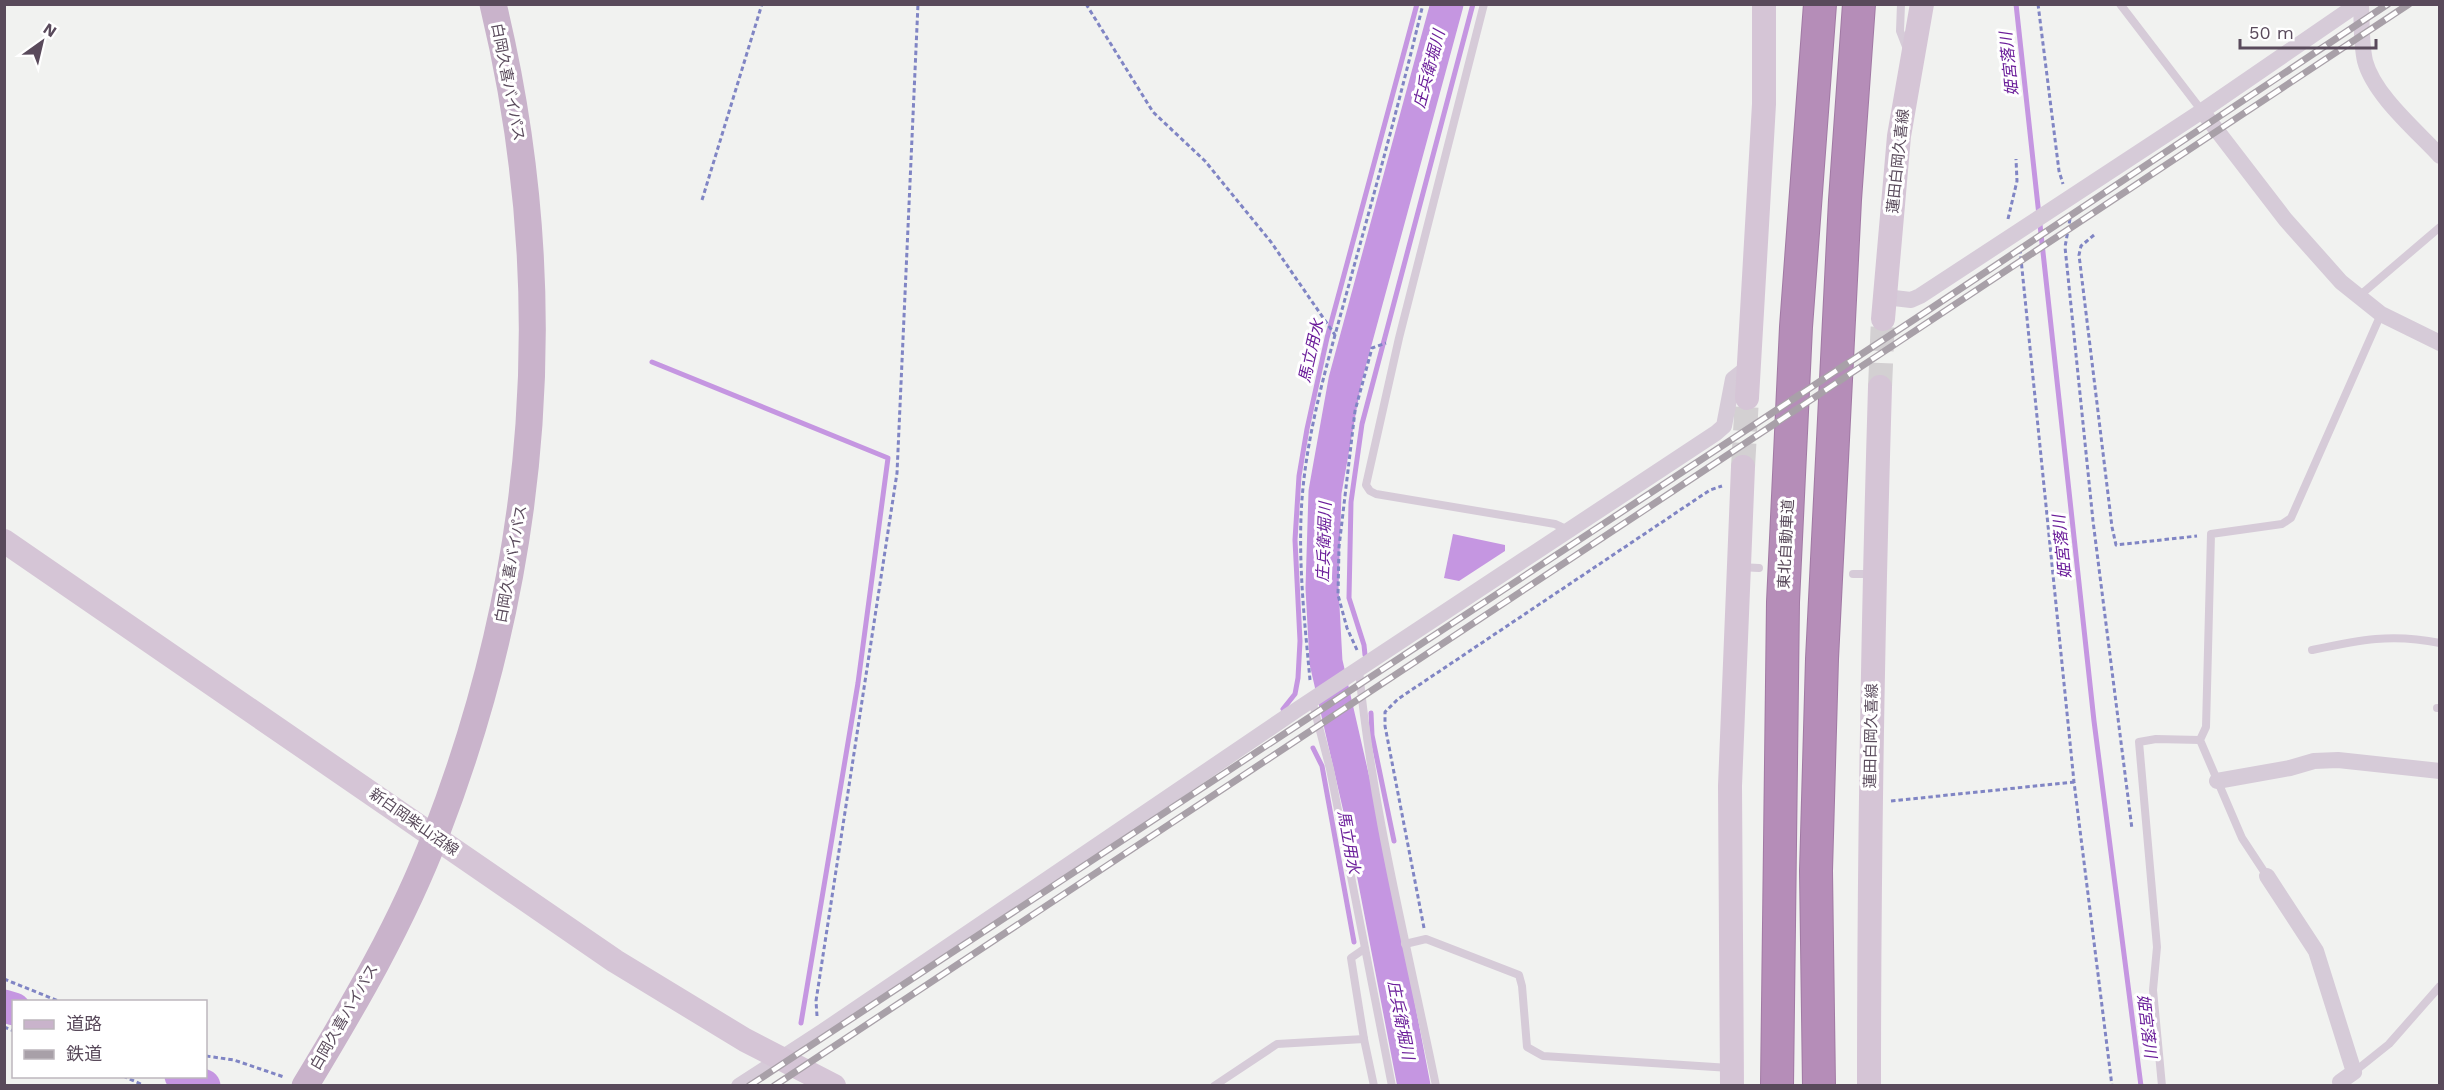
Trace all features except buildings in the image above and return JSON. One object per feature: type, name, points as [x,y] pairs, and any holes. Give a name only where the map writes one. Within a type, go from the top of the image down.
[{"type":"highway","name":"東北自動車道","points":[[1777,1086],[1784,602],[1796,327],[1820,4]]},
{"type":"highway","points":[[1819,1086],[1816,872],[1822,671],[1845,200],[1859,4]]},
{"type":"main road","name":"白岡久喜バイパス","points":[[305,1085],[370,973],[435,837],[484,689],[500,627],[522,508],[528,455],[532,344],[527,199],[514,106],[493,4]]},
{"type":"street","points":[[1747,398],[1764,104],[1764,4]]},
{"type":"street","name":"蓮田白岡久喜線","points":[[1884,308],[1899,136],[1922,4]]},
{"type":"street","points":[[1884,308],[1920,296],[2202,111],[2359,4],[2363,48],[2370,74],[2379,89],[2439,156]]},
{"type":"street","points":[[2202,111],[2285,219],[2325,266],[2358,298],[2381,314],[2439,343]]},
{"type":"street","points":[[739,1086],[1316,698],[1716,433],[1724,426],[1733,379],[1747,368]]},
{"type":"street","name":"蓮田白岡久喜線","points":[[1869,1086],[1870,804],[1864,574],[1880,387]]},
{"type":"street","points":[[1732,1077],[1730,786],[1749,567],[1742,479]]},
{"type":"street","name":"新白岡柴山沼線","points":[[4,541],[615,962],[745,1040],[834,1086]]},
{"type":"street","points":[[2217,781],[2290,768],[2314,761],[2338,760],[2439,771]]},
{"type":"street","points":[[2267,876],[2316,951],[2354,1072],[2338,1084]]},
{"type":"lane","points":[[1484,4],[1399,338],[1366,485],[1376,494],[1555,524],[1570,531]]},
{"type":"lane","points":[[1901,4],[1900,31],[1911,61]]},
{"type":"lane","points":[[2120,4],[2202,111]]},
{"type":"lane","points":[[2358,298],[2439,226]]},
{"type":"lane","points":[[2267,876],[2242,838],[2200,740],[2206,727],[2211,534],[2282,524],[2291,518],[2381,314]]},
{"type":"lane","points":[[2312,650],[2367,638],[2412,637],[2439,643]]},
{"type":"lane","points":[[1355,673],[1406,944],[1436,1086]]},
{"type":"lane","points":[[1316,698],[1392,1086]]},
{"type":"lane","points":[[2162,1086],[2153,990],[2157,947],[2139,742],[2156,739],[2200,740]]},
{"type":"lane","points":[[1406,944],[1426,939],[1518,975],[1522,986],[1527,1047],[1543,1056],[1732,1077]]},
{"type":"lane","points":[[1364,949],[1351,958],[1374,1086]]},
{"type":"lane","points":[[2354,1072],[2389,1044],[2439,986]]},
{"type":"lane","points":[[1214,1086],[1277,1044],[1364,1039]]},
{"type":"path","points":[[702,200],[762,4]]},
{"type":"path","points":[[822,1032],[816,1015],[816,1001],[897,473],[918,4]]},
{"type":"path","points":[[1086,4],[1153,112],[1205,161],[1271,242],[1335,335]]},
{"type":"path","points":[[1316,698],[1302,590],[1301,516],[1306,467],[1313,425],[1335,335],[1401,94],[1423,4]]},
{"type":"path","points":[[2038,4],[2063,203],[2072,208],[2065,247],[2095,532],[2133,839]]},
{"type":"path","points":[[2016,159],[2017,181],[2008,224],[2019,231],[2074,782],[2112,1086]]},
{"type":"path","points":[[2094,235],[2081,246],[2079,255],[2116,545],[2211,534]]},
{"type":"path","points":[[1355,673],[1360,658],[1347,628],[1338,594],[1343,501],[1355,411],[1372,348],[1399,338]]},
{"type":"path","points":[[1426,939],[1385,726],[1385,712],[1398,699],[1710,490],[1742,479]]},
{"type":"path","points":[[1870,804],[2074,782]]},
{"type":"path","points":[[4,980],[56,1000]]},
{"type":"path","points":[[207,1056],[234,1060],[305,1085]]},
{"type":"path","points":[[125,1078],[145,1086]]},
{"type":"shaded area","points":[[1453,534],[1505,545],[1505,551],[1459,581],[1444,578]]},
{"type":"waterway","name":"馬立用水","points":[[1283,709],[1295,694],[1298,678],[1300,641],[1295,540],[1299,476],[1307,429],[1327,338],[1417,4]]},
{"type":"waterway","name":"庄兵衛堀川","points":[[1414,1086],[1366,836],[1326,662],[1322,588],[1325,492],[1345,380],[1447,4]]},
{"type":"waterway","points":[[1365,655],[1349,598],[1351,502],[1362,424],[1473,4]]},
{"type":"waterway","name":"姫宮落川","points":[[2016,4],[2094,721],[2141,1086]]},
{"type":"waterway","points":[[652,362],[888,458],[858,683],[801,1023]]},
{"type":"waterway","points":[[1371,713],[1372,735],[1394,841]]},
{"type":"waterway","name":"馬立用水","points":[[1313,748],[1322,766],[1354,942]]},
{"type":"waterway","points":[[4,1006],[12,1008]]},
{"type":"waterway","points":[[186,1078],[204,1086]]},
{"type":"tunnel","points":[[1880,387],[1883,319]]},
{"type":"tunnel","points":[[1743,467],[1747,398]]},
{"type":"railway","points":[[749,1086],[1924,313],[2388,4]]},
{"type":"railway","points":[[774,1086],[2409,4]]}]
